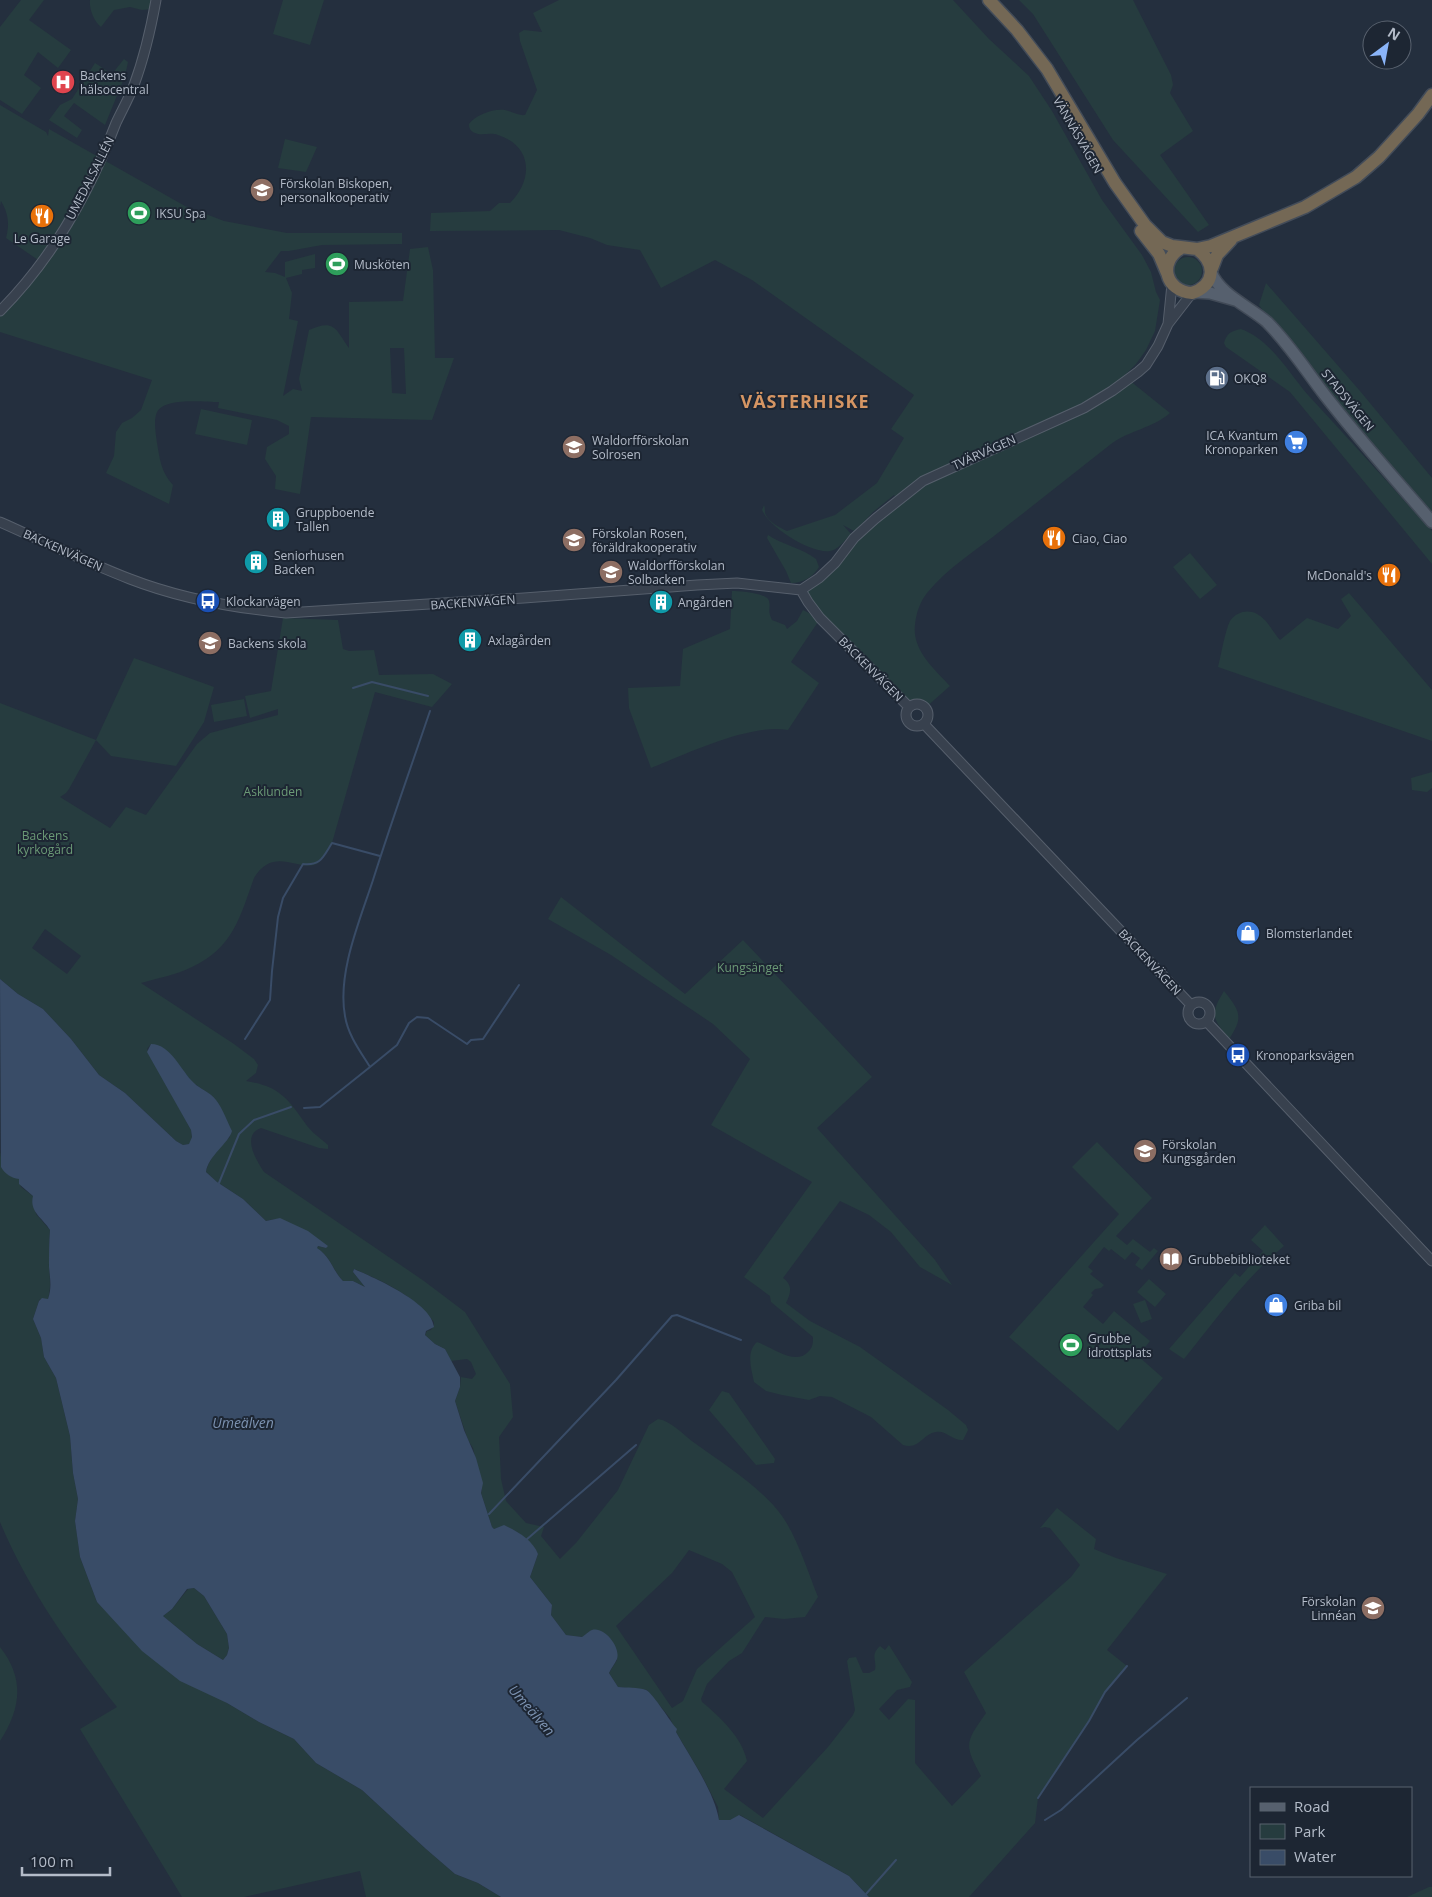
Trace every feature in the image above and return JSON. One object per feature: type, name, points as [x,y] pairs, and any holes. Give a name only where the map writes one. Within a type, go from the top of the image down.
[{"type":"highway","name":"VÄNNÄSVÄGEN","points":[[980,0],[1017,41],[1047,81],[1098,169],[1122,206],[1159,254],[1170,280]]},
{"type":"highway","name":"VÄNNÄSVÄGEN","points":[[989,0],[1017,30],[1047,69],[1116,183],[1145,225],[1162,242],[1181,248]]},
{"type":"highway","points":[[1236,235],[1217,254],[1206,284],[1193,292],[1185,292],[1170,280],[1168,261],[1181,248],[1197,249],[1211,246],[1236,235],[1304,207],[1356,177],[1379,157],[1418,114],[1432,95]]},
{"type":"highway","points":[[1197,249],[1204,254],[1212,270]]},
{"type":"main road","name":"STADSVÄGEN","points":[[1212,270],[1218,284],[1266,322],[1290,346],[1324,394],[1432,522]]},
{"type":"main road","name":"STADSVÄGEN","points":[[1193,292],[1210,293],[1236,300]]},
{"type":"street","name":"UMEDALSALLÉN","points":[[0,311],[41,262],[84,196],[134,86],[153,19],[156,0]]},
{"type":"street","name":"TVÄRVÄGEN","points":[[1168,324],[1170,280]]},
{"type":"street","name":"TVÄRVÄGEN","points":[[801,590],[819,578],[835,563],[854,538],[875,518],[923,481],[1084,408],[1138,372],[1146,365],[1158,346],[1168,324],[1193,292]]},
{"type":"street","name":"BACKENVÄGEN","points":[[0,522],[131,580],[208,601],[286,613],[524,598],[697,584],[737,583],[801,590],[820,618],[909,707]]},
{"type":"street","name":"BACKENVÄGEN","points":[[916,704],[924,708],[928,716],[924,724],[916,727],[908,722],[906,714],[909,707],[916,704]]},
{"type":"street","name":"BACKENVÄGEN","points":[[924,724],[1191,1005]]},
{"type":"street","name":"BACKENVÄGEN","points":[[1191,1005],[1199,1002],[1207,1005],[1210,1013],[1207,1022]]},
{"type":"street","name":"BACKENVÄGEN","points":[[1191,1005],[1188,1015],[1192,1022],[1200,1024],[1207,1022]]},
{"type":"street","name":"BACKENVÄGEN","points":[[1207,1022],[1432,1261]]},
{"type":"green space","points":[[21,0],[44,0],[29,20],[71,50],[58,68],[38,52],[24,75],[41,88],[22,114],[0,100],[0,27]]},
{"type":"green space","points":[[90,0],[153,0],[151,9],[142,10],[130,7],[114,10],[101,27],[92,15]]},
{"type":"green space","points":[[283,0],[324,0],[310,45],[273,34]]},
{"type":"green space","points":[[559,0],[953,0],[989,39],[1029,76],[1052,111],[1102,200],[1142,255],[1151,272],[1160,300],[1155,331],[1146,350],[1124,376],[1170,413],[1111,444],[953,567],[927,593],[920,604],[916,616],[915,634],[917,643],[925,659],[950,686],[925,708],[921,705],[912,705],[820,618],[801,590],[835,563],[854,531],[843,525],[851,534],[836,549],[822,551],[802,544],[792,538],[773,524],[766,517],[762,510],[764,505],[765,513],[769,519],[787,531],[835,515],[877,483],[904,438],[891,429],[914,395],[752,280],[715,260],[661,288],[640,250],[607,245],[590,238],[559,230],[430,231],[431,213],[490,211],[499,203],[510,203],[518,194],[523,184],[526,164],[518,147],[498,135],[477,134],[470,129],[469,124],[480,115],[496,110],[505,110],[525,115],[537,90],[519,33],[524,30],[542,32],[533,13]],"holes":[[[894,495],[898,499],[875,519],[857,529],[873,512]]]},
{"type":"green space","points":[[1019,0],[1133,0],[1171,75],[1173,85],[1170,93],[1193,131],[1160,155],[1209,225],[1198,232],[1113,140],[1033,14]]},
{"type":"green space","points":[[124,59],[128,62],[125,76],[105,125],[74,103],[64,116],[82,130],[77,138],[49,120],[60,105],[72,99],[95,63],[112,74]]},
{"type":"green space","points":[[0,105],[46,132],[48,136],[49,129],[185,206],[224,221],[287,233],[402,233],[402,244],[322,245],[281,251],[265,272],[285,277],[285,262],[315,254],[315,268],[302,270],[302,274],[286,278],[292,293],[289,319],[298,321],[283,396],[293,389],[302,391],[299,379],[309,330],[324,325],[330,326],[337,331],[349,348],[349,302],[403,301],[410,249],[428,247],[433,270],[435,358],[454,358],[432,420],[311,417],[300,494],[275,489],[276,476],[265,459],[267,447],[289,434],[289,426],[277,420],[218,408],[219,402],[176,402],[161,407],[155,419],[160,460],[163,470],[173,485],[169,504],[106,473],[114,456],[116,432],[122,423],[132,418],[141,410],[152,380],[0,332],[0,311],[41,262],[6,238],[8,218],[1,201],[0,206]],"holes":[[[390,348],[404,348],[406,394],[392,393]]]},
{"type":"green space","points":[[285,139],[317,147],[306,172],[278,168]]},
{"type":"green space","points":[[1188,257],[1198,261],[1202,271],[1198,281],[1188,285],[1178,281],[1174,271],[1178,261]]},
{"type":"green space","points":[[1266,283],[1360,391],[1432,478],[1432,522],[1267,317],[1259,305]]},
{"type":"green space","points":[[1241,329],[1252,334],[1270,349],[1308,395],[1432,531],[1432,564],[1290,392],[1226,347],[1224,343],[1228,335]]},
{"type":"green space","points":[[201,409],[252,420],[247,445],[195,434]]},
{"type":"green space","points":[[768,535],[816,559],[819,567],[814,574],[800,582],[791,583],[767,538]]},
{"type":"green space","points":[[1190,553],[1217,585],[1200,599],[1173,567]]},
{"type":"green space","points":[[732,591],[753,593],[767,598],[772,620],[785,625],[787,629],[797,621],[803,610],[818,622],[791,662],[819,683],[788,730],[773,729],[738,735],[651,768],[629,708],[628,688],[680,686],[683,649],[730,629]]},
{"type":"green space","points":[[1349,593],[1432,690],[1432,741],[1218,667],[1228,625],[1239,614],[1250,612],[1261,616],[1280,640],[1307,618],[1338,629],[1351,616],[1341,599]]},
{"type":"green space","points":[[283,618],[338,620],[343,649],[349,651],[374,650],[379,675],[433,674],[452,684],[432,707],[375,692],[332,843],[322,859],[318,863],[311,865],[279,861],[270,863],[262,868],[254,878],[233,930],[217,951],[186,970],[141,983],[254,1059],[258,1065],[256,1073],[246,1081],[266,1086],[281,1094],[293,1106],[310,1129],[328,1145],[328,1149],[319,1148],[261,1128],[255,1131],[251,1142],[254,1155],[264,1172],[424,1281],[465,1312],[510,1384],[513,1417],[499,1437],[501,1479],[506,1501],[526,1523],[544,1527],[541,1536],[560,1559],[576,1543],[618,1490],[649,1425],[658,1419],[673,1426],[742,1477],[764,1496],[782,1516],[797,1544],[818,1597],[805,1617],[784,1619],[765,1617],[742,1653],[729,1661],[707,1684],[701,1699],[735,1736],[747,1761],[724,1789],[763,1818],[828,1747],[853,1715],[855,1710],[847,1661],[849,1658],[856,1657],[863,1673],[869,1673],[875,1670],[875,1652],[880,1646],[885,1650],[889,1645],[912,1682],[910,1687],[897,1690],[879,1709],[889,1720],[908,1699],[915,1700],[915,1763],[952,1806],[981,1776],[972,1757],[969,1744],[974,1731],[986,1713],[964,1672],[1071,1577],[1080,1565],[1050,1528],[1040,1528],[1057,1508],[1096,1539],[1094,1549],[1167,1574],[1107,1650],[1127,1666],[1105,1692],[1089,1721],[1038,1798],[1035,1823],[969,1897],[869,1897],[849,1876],[740,1815],[730,1820],[719,1820],[718,1807],[670,1718],[647,1690],[618,1687],[609,1673],[617,1660],[608,1636],[595,1631],[583,1637],[566,1635],[551,1615],[552,1605],[530,1577],[538,1554],[535,1549],[527,1540],[514,1531],[504,1526],[494,1529],[492,1527],[481,1493],[482,1490],[473,1448],[468,1440],[455,1401],[461,1377],[472,1379],[476,1374],[471,1362],[467,1359],[451,1361],[445,1349],[435,1344],[425,1335],[427,1331],[431,1330],[434,1322],[398,1290],[354,1269],[353,1272],[365,1287],[353,1281],[343,1281],[329,1259],[316,1248],[317,1246],[326,1248],[275,1219],[266,1221],[243,1199],[217,1182],[206,1172],[212,1158],[230,1137],[212,1096],[192,1082],[170,1054],[151,1044],[147,1049],[191,1130],[190,1144],[183,1145],[176,1141],[125,1093],[99,1075],[71,1039],[43,1009],[18,994],[0,979],[0,703],[96,740],[69,789],[60,797],[110,828],[126,807],[146,815],[197,744],[210,733],[278,715],[278,709],[250,718],[245,696],[271,691]],"holes":[[[45,929],[81,956],[67,974],[32,948]],[[689,1550],[722,1564],[732,1572],[755,1617],[697,1669],[683,1701],[672,1708],[616,1626],[672,1573]]]},
{"type":"green space","points":[[134,658],[214,687],[204,722],[176,766],[111,756],[96,740]]},
{"type":"green space","points":[[244,699],[247,716],[214,722],[211,705]]},
{"type":"green space","points":[[1432,772],[1432,788],[1427,792],[1412,790],[1411,778]]},
{"type":"green space","name":"Kungsänget","points":[[561,897],[685,994],[743,940],[872,1077],[817,1128],[935,1260],[952,1285],[920,1267],[891,1232],[869,1215],[840,1201],[783,1278],[790,1286],[786,1303],[810,1321],[860,1347],[948,1410],[966,1425],[968,1430],[963,1440],[936,1432],[931,1433],[917,1444],[903,1445],[871,1417],[832,1397],[820,1396],[809,1400],[782,1395],[766,1391],[754,1382],[750,1355],[757,1342],[783,1354],[797,1357],[803,1356],[808,1352],[812,1345],[813,1337],[771,1302],[770,1296],[744,1277],[812,1182],[711,1125],[750,1059],[713,1024],[611,955],[548,919]]},
{"type":"green space","points":[[1224,991],[1234,1004],[1238,1014],[1237,1025],[1229,1039],[1219,1026],[1215,1016],[1216,1005]]},
{"type":"green space","points":[[1097,1142],[1152,1198],[1116,1236],[1127,1245],[1133,1239],[1150,1252],[1154,1248],[1158,1251],[1142,1270],[1135,1265],[1140,1258],[1132,1252],[1125,1260],[1111,1249],[1109,1251],[1104,1247],[1088,1267],[1093,1271],[1090,1274],[1104,1285],[1091,1293],[1093,1295],[1083,1307],[1103,1324],[1114,1311],[1150,1341],[1138,1356],[1163,1378],[1118,1431],[1009,1337],[1119,1214],[1072,1167]]},
{"type":"green space","points":[[0,1152],[2,1162],[19,1179],[21,1187],[33,1196],[36,1214],[50,1230],[49,1295],[48,1299],[40,1299],[33,1319],[41,1338],[44,1357],[56,1378],[70,1436],[73,1473],[78,1499],[75,1521],[80,1557],[97,1602],[115,1620],[227,1703],[259,1722],[294,1739],[316,1763],[362,1790],[455,1874],[478,1883],[501,1897],[366,1897],[360,1871],[244,1897],[182,1897],[80,1729],[117,1707],[52,1619],[24,1572],[0,1522]]},
{"type":"green space","points":[[1265,1225],[1284,1246],[1244,1285],[1184,1359],[1169,1349],[1235,1273],[1240,1277],[1263,1251],[1251,1240]]},
{"type":"green space","points":[[1149,1279],[1166,1294],[1155,1307],[1137,1292]]},
{"type":"green space","points":[[1145,1300],[1152,1319],[1141,1323],[1133,1304]]},
{"type":"green space","points":[[722,1391],[729,1393],[775,1459],[774,1463],[756,1465],[709,1410]]},
{"type":"green space","points":[[194,1588],[204,1596],[227,1634],[229,1648],[223,1660],[197,1644],[163,1616],[172,1609],[188,1589]]},
{"type":"green space","points":[[0,1647],[14,1671],[17,1682],[17,1694],[12,1717],[0,1741]]},
{"type":"green space","points":[[1432,1887],[1432,1897],[1407,1897]]},
{"type":"water","name":"Umeälven","points":[[0,979],[18,994],[43,1009],[71,1039],[99,1075],[125,1093],[176,1141],[183,1145],[189,1144],[192,1137],[191,1130],[147,1052],[151,1044],[158,1045],[170,1053],[189,1078],[216,1100],[232,1131],[210,1161],[206,1172],[217,1182],[243,1199],[266,1221],[280,1218],[308,1231],[328,1246],[326,1248],[318,1246],[317,1248],[326,1256],[343,1281],[353,1281],[365,1287],[353,1272],[354,1269],[401,1292],[424,1309],[431,1318],[434,1327],[426,1331],[425,1335],[435,1344],[445,1349],[460,1377],[460,1387],[455,1401],[464,1430],[476,1458],[483,1483],[481,1493],[492,1527],[494,1529],[504,1525],[509,1527],[524,1536],[536,1549],[538,1554],[530,1577],[552,1605],[551,1615],[566,1635],[582,1637],[591,1631],[597,1630],[606,1634],[614,1643],[618,1654],[609,1673],[618,1687],[646,1690],[657,1702],[677,1729],[676,1732],[713,1798],[719,1820],[730,1820],[739,1815],[849,1876],[869,1897],[501,1897],[478,1883],[455,1874],[362,1790],[316,1763],[294,1739],[259,1722],[227,1703],[180,1681],[142,1651],[97,1602],[80,1557],[75,1521],[78,1499],[73,1473],[70,1436],[56,1378],[44,1357],[41,1338],[33,1319],[39,1301],[42,1298],[48,1299],[49,1295],[50,1230],[35,1211],[32,1202],[33,1196],[19,1184],[19,1179],[8,1175],[1,1167]],"holes":[[[194,1588],[204,1596],[227,1634],[229,1648],[223,1660],[197,1644],[163,1616],[172,1609],[187,1589]]]},
{"type":"waterway","points":[[353,688],[372,682],[428,696]]},
{"type":"waterway","points":[[370,1067],[349,1030],[343,999],[344,982],[356,929],[430,711]]},
{"type":"waterway","points":[[245,1039],[270,1000],[278,917],[283,898],[303,864],[318,862],[332,843],[380,856]]},
{"type":"waterway","points":[[304,1108],[320,1107],[370,1067],[397,1045],[409,1023],[417,1017],[428,1018],[467,1044],[471,1040],[483,1039],[519,985]]},
{"type":"waterway","points":[[219,1183],[239,1134],[254,1120],[291,1107]]},
{"type":"waterway","points":[[489,1514],[616,1380],[672,1316],[677,1315],[741,1340]]},
{"type":"waterway","points":[[526,1540],[636,1445]]},
{"type":"waterway","points":[[1038,1798],[1089,1721],[1105,1692],[1127,1666]]},
{"type":"waterway","points":[[1045,1820],[1061,1810],[1137,1740],[1187,1698]]},
{"type":"waterway","points":[[866,1894],[896,1860]]},
{"type":"place","name":"Backens hälsocentral","points":[[63,82]]},
{"type":"place","name":"Förskolan Biskopen, personalkooperativ","points":[[262,190]]},
{"type":"place","name":"IKSU Spa","points":[[139,213]]},
{"type":"place","name":"Le Garage","points":[[42,216]]},
{"type":"place","name":"Musköten","points":[[337,264]]},
{"type":"place","name":"OKQ8","points":[[1217,378]]},
{"type":"place","name":"ICA Kvantum Kronoparken","points":[[1296,442]]},
{"type":"place","name":"Waldorfförskolan Solrosen","points":[[574,447]]},
{"type":"place","name":"Gruppboende Tallen","points":[[278,519]]},
{"type":"place","name":"Ciao, Ciao","points":[[1054,538]]},
{"type":"place","name":"Förskolan Rosen, föräldrakooperativ","points":[[574,540]]},
{"type":"place","name":"Seniorhusen Backen","points":[[256,562]]},
{"type":"place","name":"Waldorfförskolan Solbacken","points":[[611,572]]},
{"type":"place","name":"McDonald's","points":[[1389,575]]},
{"type":"place","name":"Klockarvägen","points":[[208,601]]},
{"type":"place","name":"Angården","points":[[661,602]]},
{"type":"place","name":"Axlagården","points":[[470,640]]},
{"type":"place","name":"Backens skola","points":[[210,643]]},
{"type":"place","name":"Blomsterlandet","points":[[1248,933]]},
{"type":"place","name":"Kronoparksvägen","points":[[1238,1055]]},
{"type":"place","name":"Förskolan Kungsgården","points":[[1145,1151]]},
{"type":"place","name":"Grubbebiblioteket","points":[[1171,1259]]},
{"type":"place","name":"Griba bil","points":[[1276,1305]]},
{"type":"place","name":"Grubbe idrottsplats","points":[[1071,1345]]},
{"type":"place","name":"Förskolan Linnéan","points":[[1373,1608]]},
{"type":"district","name":"VÄSTERHISKE","points":[[805,401]]},
{"type":"park label","name":"Asklunden","points":[[273,791]]},
{"type":"park label","name":"Backens kyrkogård","points":[[45,842]]}]
